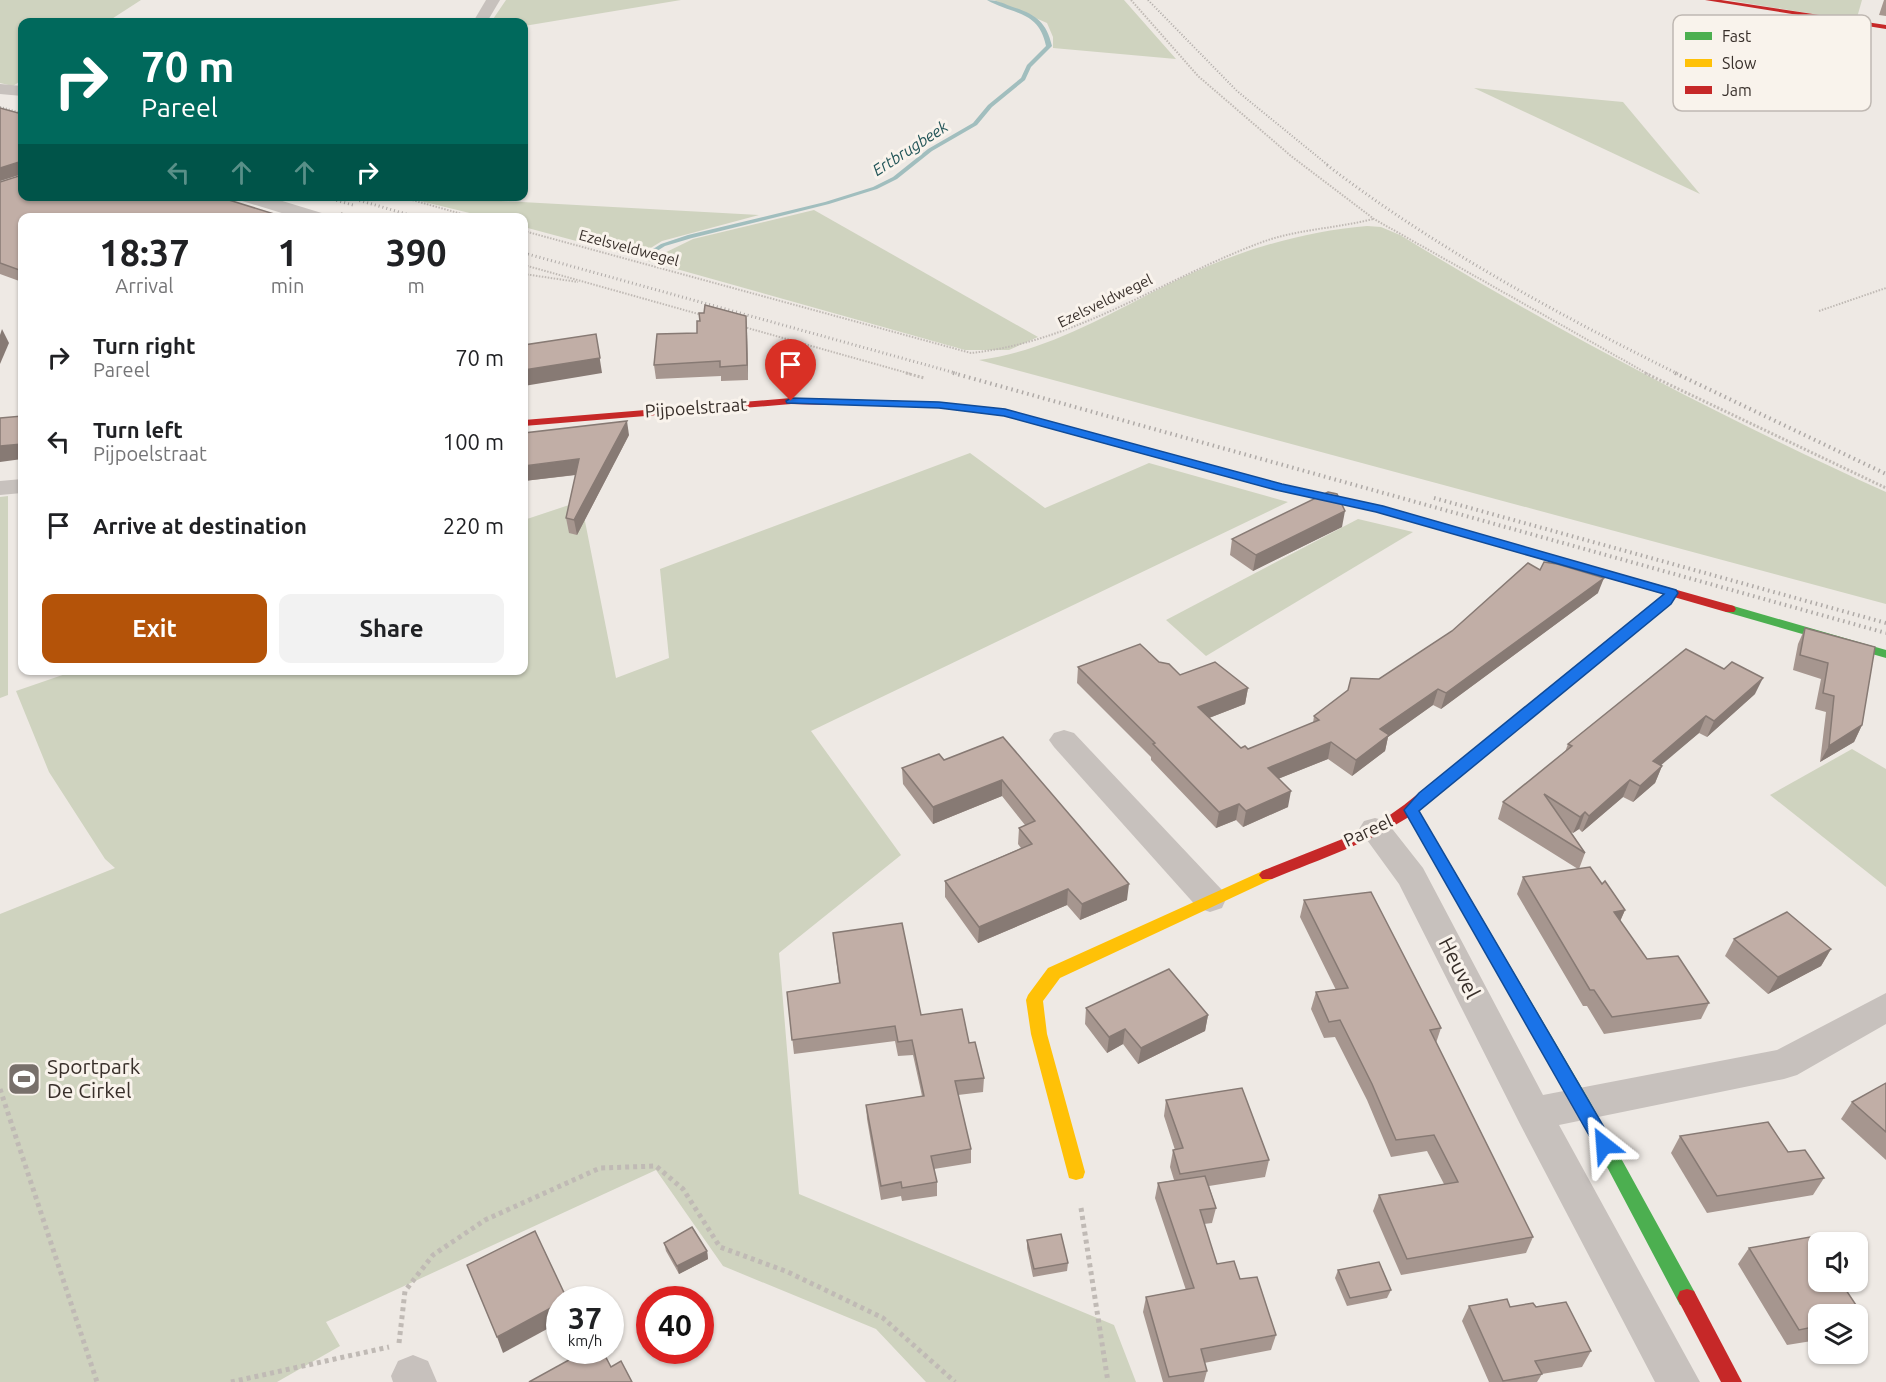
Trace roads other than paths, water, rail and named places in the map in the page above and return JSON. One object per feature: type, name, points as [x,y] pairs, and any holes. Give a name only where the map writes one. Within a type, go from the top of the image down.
[{"type":"street","points":[[482,18],[493,0]]},
{"type":"street","points":[[1708,0],[1807,15]]},
{"type":"street","points":[[1871,25],[1886,27]]},
{"type":"street","points":[[263,201],[303,213]]},
{"type":"street","points":[[261,213],[277,205]]},
{"type":"street","name":"Pijpoelstraat","points":[[528,423],[791,401],[939,405],[1005,413],[1280,488],[1379,509],[1886,654]]},
{"type":"street","points":[[0,488],[18,486]]},
{"type":"street","name":"Pareel","points":[[1076,1172],[1039,1034],[1034,1000],[1054,973],[1210,899],[1376,829],[1412,810],[1424,796],[1667,601],[1672,593]]},
{"type":"street","points":[[1064,740],[1210,899]]},
{"type":"street","name":"Heuvel","points":[[1412,810],[1583,1106],[1732,1382]]},
{"type":"street","name":"Heuvel","points":[[1376,829],[1412,877],[1533,1113],[1678,1382]]},
{"type":"street","points":[[1533,1113],[1583,1106],[1784,1064],[1886,1007]]},
{"type":"waterway","name":"Ertbrugbeek","points":[[644,257],[663,245],[690,236],[827,203],[875,188],[895,178],[930,150],[975,124],[990,106],[1023,79],[1029,66],[1049,46],[1047,35],[1036,20],[1020,11],[990,0]]},
{"type":"railway","points":[[1148,0],[1237,91],[1329,166]]},
{"type":"railway","points":[[0,107],[18,112]]},
{"type":"railway","points":[[1327,165],[1410,224],[1497,278],[1587,328],[1678,374]]},
{"type":"railway","points":[[339,201],[353,205]]},
{"type":"railway","points":[[361,201],[403,213]]},
{"type":"railway","points":[[528,254],[959,374]]},
{"type":"railway","points":[[953,373],[1886,633]]},
{"type":"railway","points":[[1675,373],[1886,474]]},
{"type":"railway","points":[[1434,498],[1886,623]]},
{"type":"place","name":"Sportpark De Cirkel","points":[[24,1079]]}]
